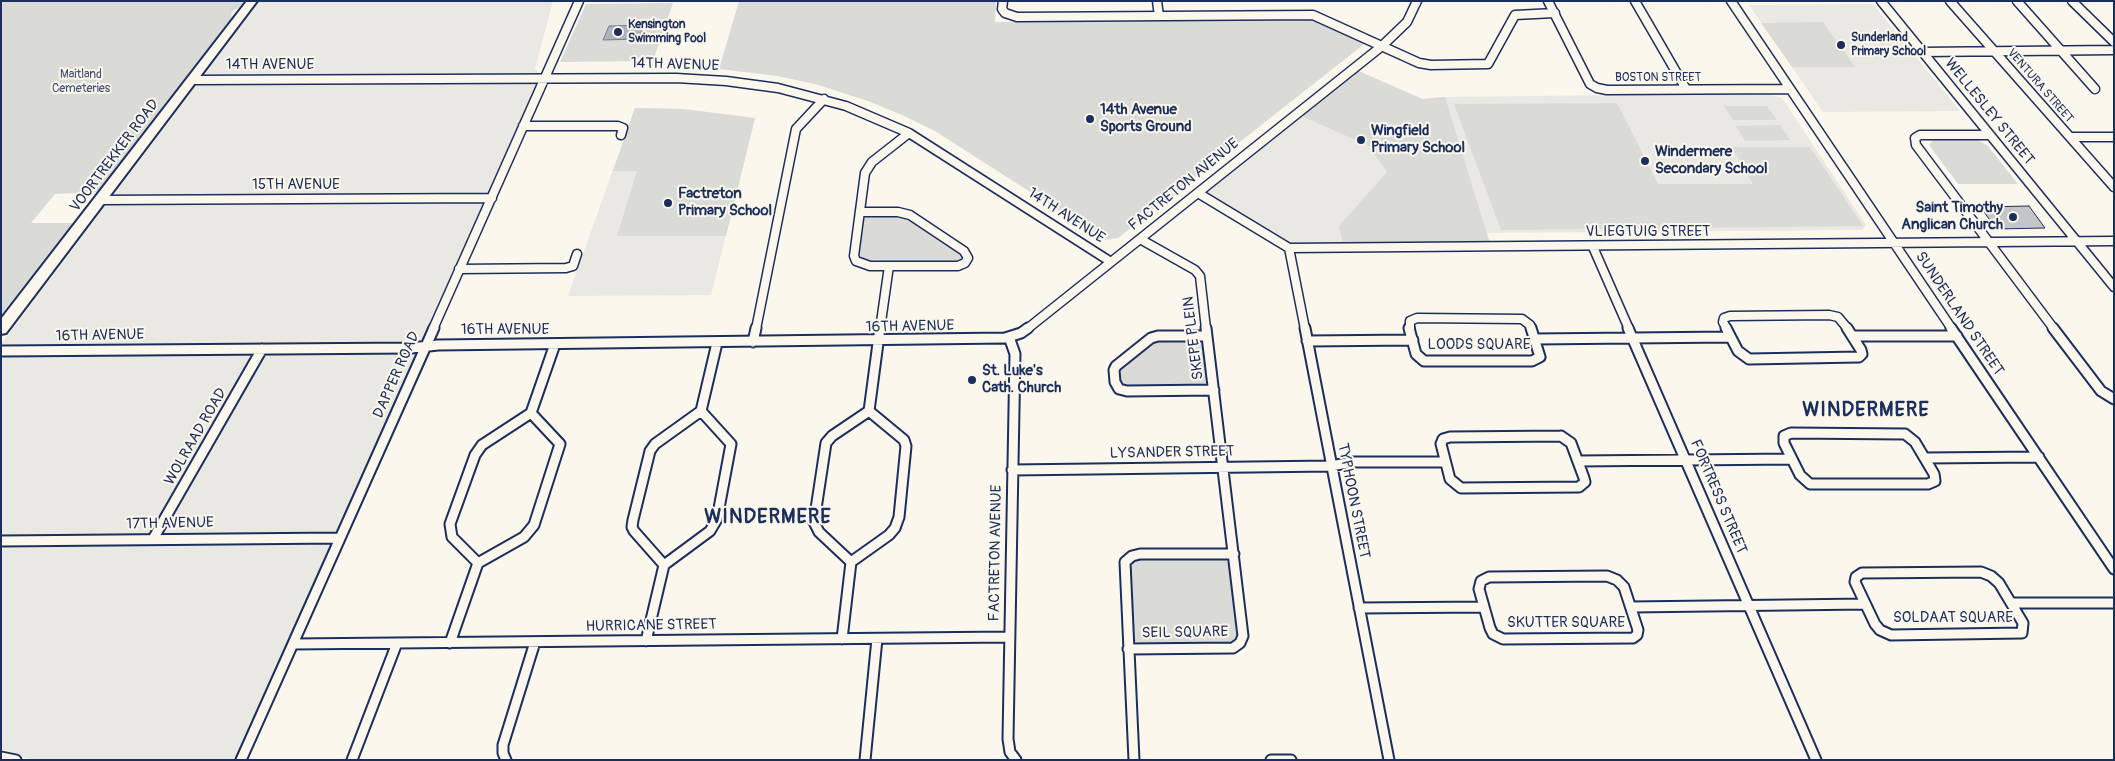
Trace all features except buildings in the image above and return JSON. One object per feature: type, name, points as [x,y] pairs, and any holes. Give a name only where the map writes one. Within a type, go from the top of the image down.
[{"type":"main road","name":"VOORTREKKER ROAD","points":[[1,329],[252,1]]},
{"type":"street","name":"DAPPER ROAD","points":[[241,760],[579,1]]},
{"type":"street","points":[[1003,1],[1003,11],[1013,16],[1313,15],[1425,65],[1484,65],[1491,61],[1515,15],[1555,14]]},
{"type":"street","points":[[1157,1],[1158,16]]},
{"type":"street","name":"FACTRETON AVENUE","points":[[1016,760],[1008,746],[1015,354],[1009,338],[1028,328],[1382,46],[1408,22],[1417,1]]},
{"type":"street","name":"BOSTON STREET","points":[[1548,1],[1590,84],[1597,88],[1606,90],[1790,89]]},
{"type":"street","points":[[1635,1],[1686,89]]},
{"type":"street","name":"SUNDERLAND STREET","points":[[1731,1],[2114,569]]},
{"type":"street","name":"WELLESLEY STREET","points":[[1881,1],[2114,287]]},
{"type":"street","name":"VENTURA STREET","points":[[1950,1],[2114,186]]},
{"type":"street","points":[[2017,1],[2095,89]]},
{"type":"street","points":[[2072,1],[2114,42]]},
{"type":"street","points":[[1922,52],[2114,50]]},
{"type":"street","name":"14TH AVENUE","points":[[192,80],[712,79],[778,88],[824,100],[880,119],[909,133],[1112,262]]},
{"type":"street","points":[[752,342],[796,129],[824,100]]},
{"type":"street","points":[[523,126],[618,126],[623,128],[621,135]]},
{"type":"street","points":[[861,212],[898,212],[910,214],[964,251],[968,258],[965,263],[958,266],[888,266],[863,265],[856,261],[854,256],[866,173],[872,162],[909,133]]},
{"type":"street","points":[[1990,135],[1920,135],[1915,138],[1916,145],[2100,391],[2114,398]]},
{"type":"street","points":[[2070,137],[2114,137]]},
{"type":"street","points":[[1198,193],[1289,248]]},
{"type":"street","name":"15TH AVENUE","points":[[100,200],[492,198]]},
{"type":"street","name":"SKEPE PLEIN","points":[[1140,239],[1199,274],[1223,468]]},
{"type":"street","name":"VLIEGTUIG STREET","points":[[1289,248],[2114,241]]},
{"type":"street","name":"FORTRESS STREET","points":[[1594,246],[1816,760]]},
{"type":"street","name":"TYPHOON STREET","points":[[1289,248],[1389,760]]},
{"type":"street","points":[[459,270],[566,268],[573,266],[578,254]]},
{"type":"street","points":[[851,562],[819,532],[814,522],[826,443],[832,436],[870,411],[888,266]]},
{"type":"street","points":[[1730,316],[1832,316],[1843,321],[1852,336],[1862,352],[1858,358],[1750,359],[1739,353],[1724,324],[1724,318],[1730,316]]},
{"type":"street","name":"LOODS SQUARE","points":[[1417,318],[1519,318],[1529,323],[1540,355],[1537,360],[1532,361],[1426,362],[1417,356],[1412,340],[1409,324],[1410,321],[1417,318]]},
{"type":"street","points":[[1208,336],[1158,336],[1151,338],[1116,366],[1114,370],[1115,382],[1120,389],[1127,391],[1214,390]]},
{"type":"street","points":[[1852,336],[1957,336]]},
{"type":"street","name":"LOODS SQUARE","points":[[1535,339],[1730,337]]},
{"type":"street","name":"16TH AVENUE","points":[[1,351],[411,348],[425,346],[993,340],[1009,338]]},
{"type":"street","name":"LOODS SQUARE","points":[[1307,341],[1412,340]]},
{"type":"street","points":[[664,565],[632,527],[650,452],[655,444],[701,411],[717,343]]},
{"type":"street","points":[[478,563],[452,537],[450,524],[475,455],[482,445],[531,413],[555,344]]},
{"type":"street","name":"WOLRAAD ROAD","points":[[154,539],[262,348]]},
{"type":"street","points":[[646,641],[664,565],[710,531],[716,519],[731,444],[701,411]]},
{"type":"street","points":[[842,639],[851,562],[889,535],[898,522],[899,517],[906,446],[904,440],[870,411]]},
{"type":"street","points":[[478,563],[488,560],[524,537],[534,525],[560,444],[531,413]]},
{"type":"street","points":[[1790,433],[1902,433],[1913,439],[1935,477],[1935,481],[1931,484],[1814,485],[1802,478],[1792,459],[1783,440],[1784,436],[1790,433]]},
{"type":"street","points":[[1561,436],[1569,440],[1578,461],[1585,480],[1584,484],[1579,487],[1461,488],[1453,483],[1441,444],[1447,437],[1561,436]]},
{"type":"street","points":[[1925,458],[2039,457]]},
{"type":"street","points":[[1578,461],[1792,459]]},
{"type":"street","name":"LYSANDER STREET","points":[[1012,470],[1223,468],[1331,466],[1352,462],[1445,462]]},
{"type":"street","name":"SEIL SQUARE","points":[[1128,649],[1233,648],[1240,643],[1243,632],[1223,468]]},
{"type":"street","name":"17TH AVENUE","points":[[1,541],[340,538]]},
{"type":"street","name":"SEIL SQUARE","points":[[1134,760],[1125,562],[1128,558],[1140,554],[1234,554]]},
{"type":"street","points":[[450,643],[478,563]]},
{"type":"street","name":"SOLDAAT SQUARE","points":[[1980,572],[1991,576],[1997,581],[2011,603],[2024,625],[2024,631],[2020,634],[1891,635],[1877,627],[1855,582],[1856,577],[1860,574],[1980,572]]},
{"type":"street","name":"SKUTTER SQUARE","points":[[1607,576],[1614,578],[1622,584],[1631,606],[1638,630],[1637,635],[1632,638],[1506,640],[1499,638],[1491,631],[1479,586],[1481,581],[1486,578],[1607,576]]},
{"type":"street","name":"SOLDAAT SQUARE","points":[[2011,603],[2114,602]]},
{"type":"street","points":[[1749,605],[1866,604]]},
{"type":"street","name":"SKUTTER SQUARE","points":[[1631,606],[1749,605]]},
{"type":"street","points":[[1359,608],[1484,607]]},
{"type":"street","name":"HURRICANE STREET","points":[[292,644],[1009,637]]},
{"type":"street","points":[[865,760],[877,639]]},
{"type":"street","points":[[506,760],[503,745],[535,642]]},
{"type":"street","points":[[352,760],[398,643]]},
{"type":"street","points":[[1,757],[16,760]]},
{"type":"street","points":[[1271,760],[1291,760]]},
{"type":"shaded area","points":[[260,1],[553,1],[535,69],[545,78],[241,760],[37,760],[1,753],[1,344]]},
{"type":"shaded area","name":"Sunderland Primary School","points":[[1873,4],[1960,111],[1823,112],[1749,5]]},
{"type":"shaded area","points":[[644,25],[639,39],[603,40],[609,26]]},
{"type":"shaded area","points":[[1354,69],[1423,99],[1445,97],[1698,94],[1771,95],[1782,98],[1866,225],[1862,230],[1487,233],[1491,247],[1289,248],[1198,193]]},
{"type":"shaded area","name":"Factreton Primary School","points":[[635,108],[683,109],[755,118],[711,295],[568,296]]},
{"type":"green space","name":"Maitland Cemeteries","points":[[1,1],[244,1],[239,8],[234,10],[231,14],[232,17],[97,192],[55,194],[31,223],[73,223],[1,315]]},
{"type":"green space","name":"14th Avenue Sports Ground","points":[[739,1],[996,1],[995,22],[1314,20],[1361,40],[1363,45],[1118,238],[1105,240],[935,131],[902,115],[868,101],[815,84],[777,76],[719,69]]},
{"type":"green space","name":"Kensington Swimming Pool","points":[[673,3],[653,61],[560,62],[586,4]]},
{"type":"green space","points":[[1823,22],[1855,67],[1792,67],[1761,23]]},
{"type":"green space","points":[[1354,69],[1422,99],[1445,97],[1491,247],[1344,248],[1339,226],[1387,172],[1369,146],[1297,114]]},
{"type":"green space","name":"Windermere Secondary School","points":[[1617,103],[1658,184],[1753,184],[1732,147],[1810,147],[1863,226],[1501,230],[1454,104]]},
{"type":"green space","points":[[1724,106],[1767,106],[1777,120],[1733,120]]},
{"type":"green space","points":[[635,108],[683,109],[755,118],[726,236],[617,236],[637,171],[613,171]]},
{"type":"green space","points":[[1780,125],[1790,140],[1745,141],[1736,126]]},
{"type":"green space","points":[[1933,140],[1977,140],[1987,145],[2018,184],[1958,184],[1929,145]]},
{"type":"green space","points":[[904,214],[962,253],[963,259],[957,263],[870,264],[861,261],[858,255],[863,219],[868,215]]},
{"type":"green space","points":[[1152,341],[1201,341],[1203,343],[1207,383],[1203,387],[1126,387],[1121,384],[1119,382],[1118,370]]},
{"type":"green space","points":[[1223,557],[1231,566],[1239,633],[1236,640],[1229,644],[1142,645],[1134,641],[1132,638],[1129,566],[1131,562],[1138,558]]},
{"type":"place","name":"Kensington Swimming Pool","points":[[618,32]]},
{"type":"place","name":"Sunderland Primary School","points":[[1841,45]]},
{"type":"place","name":"14th Avenue Sports Ground","points":[[1090,119]]},
{"type":"place","name":"Wingfield Primary School","points":[[1361,140]]},
{"type":"place","name":"Windermere Secondary School","points":[[1645,161]]},
{"type":"place","name":"Factreton Primary School","points":[[668,203]]},
{"type":"place","name":"Saint Timothy Anglican Church","points":[[2013,217]]},
{"type":"place","name":"St. Luke's Cath. Church","points":[[972,380]]},
{"type":"district","name":"WINDERMERE","points":[[1866,411]]},
{"type":"district","name":"WINDERMERE","points":[[768,518]]}]
